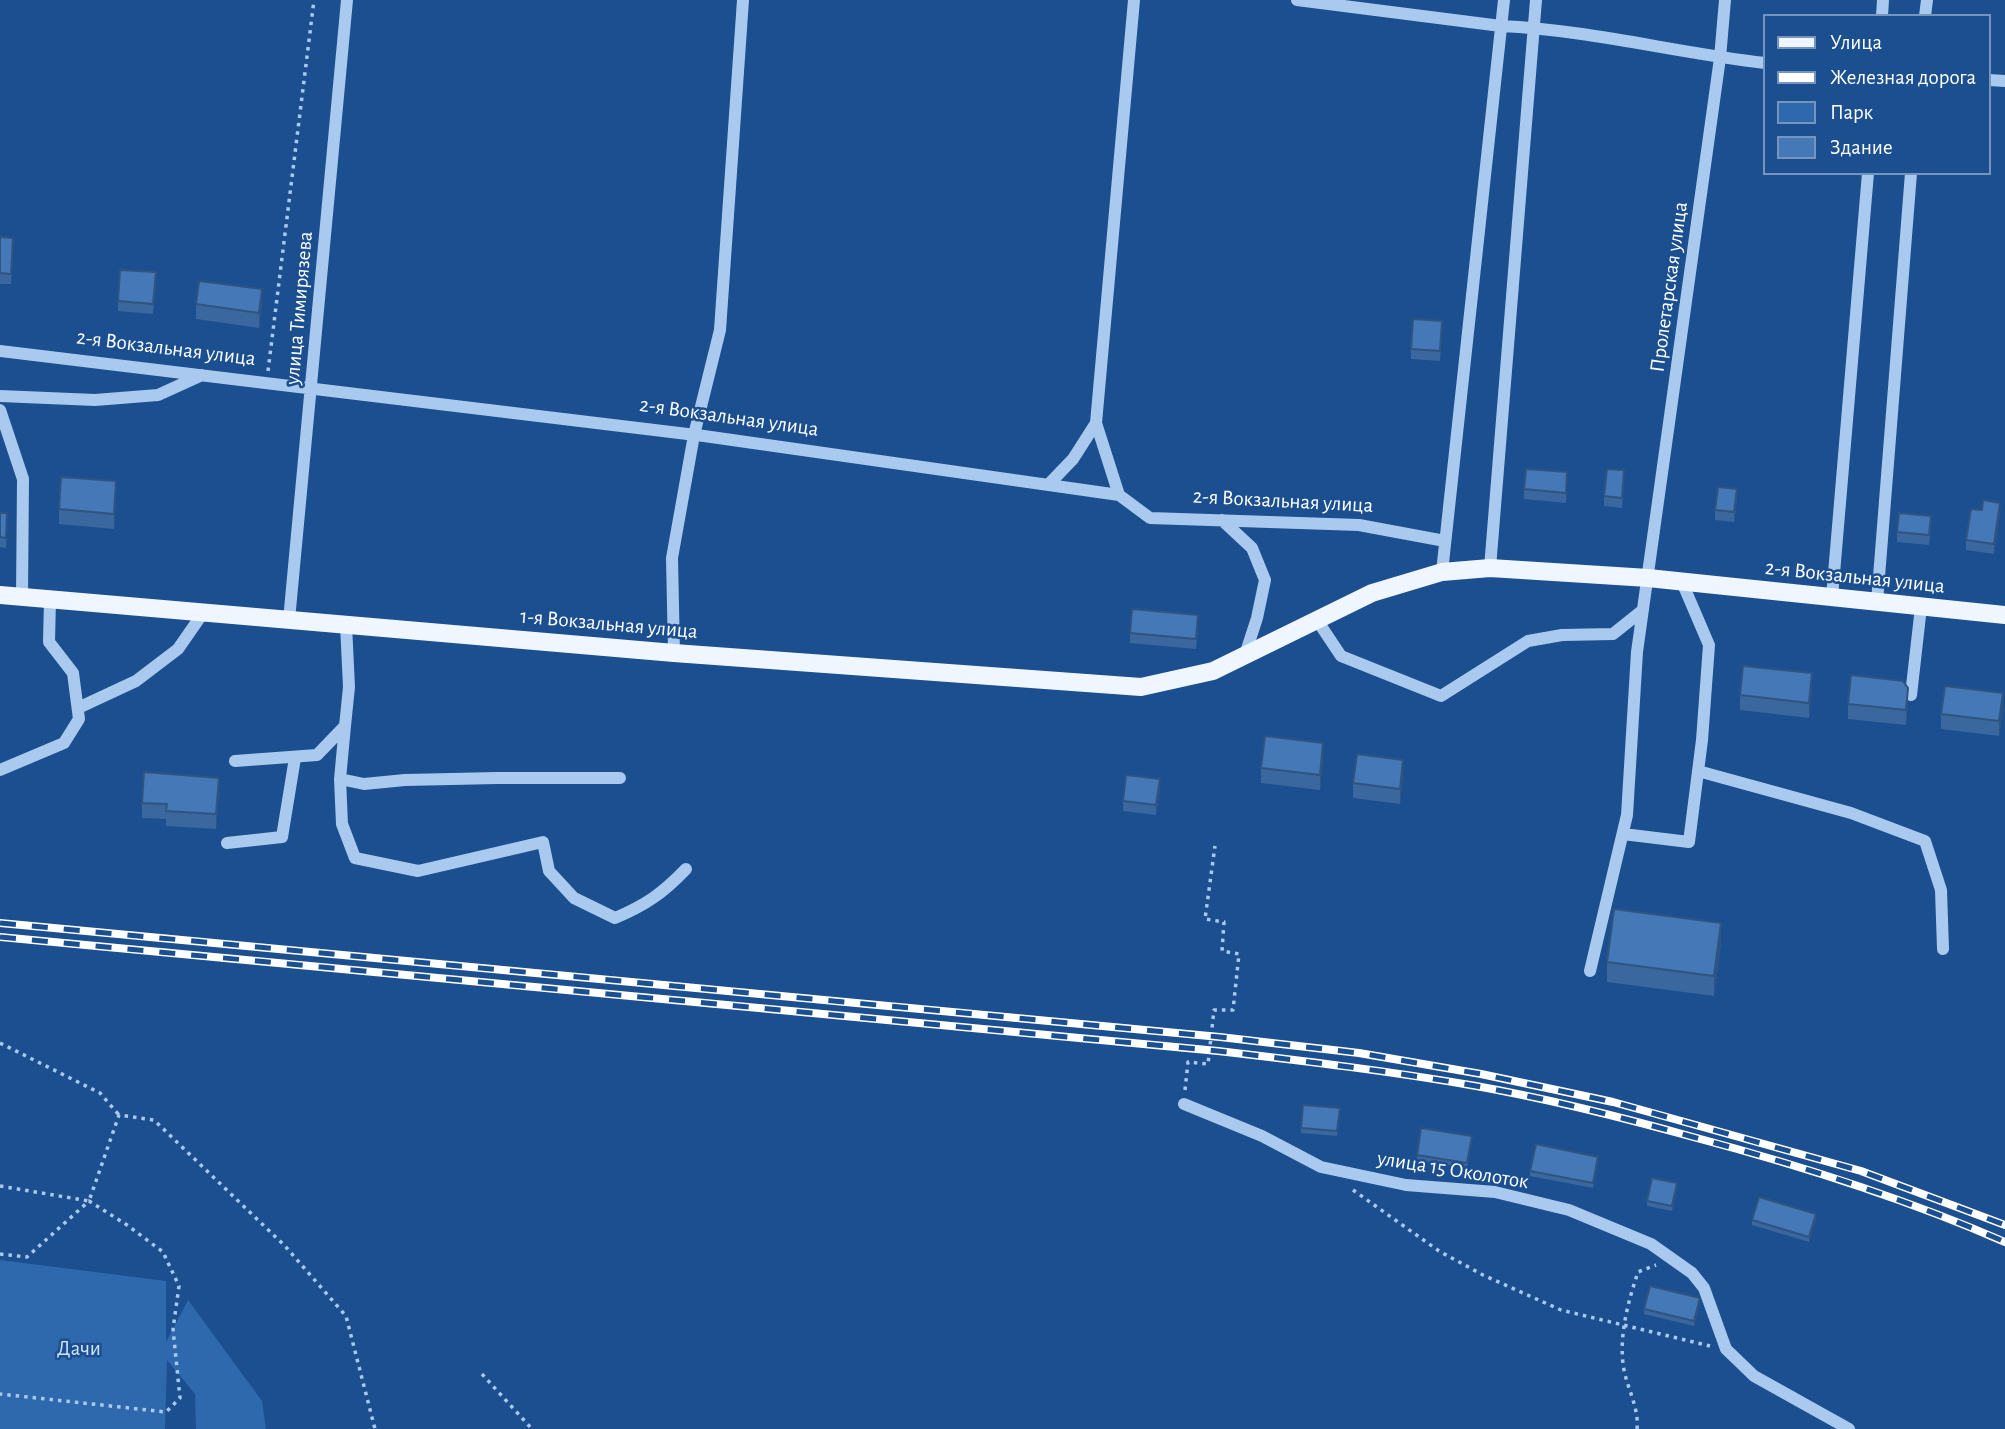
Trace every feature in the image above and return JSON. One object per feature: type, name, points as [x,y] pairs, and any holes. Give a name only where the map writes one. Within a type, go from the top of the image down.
[{"type":"main road","name":"2-я Вокзальная улица","points":[[1317,620],[1372,593],[1442,572],[1490,568],[1682,582],[2005,615]]},
{"type":"main road","name":"1-я Вокзальная улица","points":[[0,595],[674,653],[1141,687],[1213,671],[1317,620]]},
{"type":"street","name":"улица Тимирязева","points":[[289,620],[347,0]]},
{"type":"street","points":[[674,653],[672,558],[694,435],[720,330],[743,0]]},
{"type":"street","points":[[1119,495],[1096,423],[1134,0]]},
{"type":"street","points":[[1297,0],[1502,26],[1533,27],[1764,63]]},
{"type":"street","points":[[1442,572],[1504,0]]},
{"type":"street","points":[[1490,568],[1536,0]]},
{"type":"street","name":"Пролетарская улица","points":[[1590,971],[1627,815],[1637,652],[1720,58],[1725,0]]},
{"type":"street","points":[[1832,597],[1868,175]]},
{"type":"street","points":[[1877,602],[1911,175]]},
{"type":"street","name":"2-я Вокзальная улица","points":[[0,351],[694,435],[1119,495],[1150,518],[1359,525],[1445,541]]},
{"type":"street","points":[[0,396],[95,400],[158,395],[202,375]]},
{"type":"street","points":[[0,410],[23,479],[22,597]]},
{"type":"street","points":[[1048,485],[1073,459],[1096,423]]},
{"type":"street","points":[[1222,520],[1252,548],[1265,580],[1245,655]]},
{"type":"street","points":[[1623,834],[1689,842],[1709,645],[1682,582]]},
{"type":"street","points":[[0,770],[64,743],[79,719],[73,673],[49,642],[50,600]]},
{"type":"street","points":[[1910,695],[1921,607]]},
{"type":"street","points":[[1317,620],[1341,656],[1441,696],[1528,641],[1562,635],[1613,634],[1643,610]]},
{"type":"street","points":[[78,708],[136,681],[178,649],[203,614]]},
{"type":"street","points":[[346,625],[349,687],[340,779],[342,824],[355,858],[418,871],[543,842],[549,871],[557,880],[575,898],[615,918],[645,905],[667,889],[686,869]]},
{"type":"street","points":[[235,761],[317,755],[345,726]]},
{"type":"street","points":[[227,843],[282,837],[295,758]]},
{"type":"street","points":[[1698,772],[1852,813],[1925,841],[1941,890],[1943,949]]},
{"type":"street","points":[[340,779],[365,784],[405,780],[620,778]]},
{"type":"street","name":"улица 15 Околоток","points":[[1184,1104],[1262,1136],[1321,1167],[1406,1185],[1495,1192],[1569,1210],[1651,1244],[1692,1273],[1704,1288],[1726,1349],[1754,1376],[1849,1429]]},
{"type":"path","points":[[267,383],[314,0]]},
{"type":"path","points":[[1184,1104],[1188,1062],[1208,1064],[1214,1010],[1233,1010],[1238,954],[1222,951],[1224,922],[1205,919],[1216,846]]},
{"type":"path","points":[[0,1043],[100,1093],[119,1115],[154,1120],[285,1246],[346,1316],[375,1429]]},
{"type":"path","points":[[0,1254],[27,1257],[89,1201],[119,1115]]},
{"type":"path","points":[[0,1186],[89,1201],[163,1252],[179,1286],[173,1329],[180,1398],[166,1412],[0,1394]]},
{"type":"path","points":[[1353,1190],[1438,1251],[1483,1275],[1561,1310],[1726,1349]]},
{"type":"path","points":[[1637,1429],[1633,1395],[1624,1370],[1626,1309],[1638,1272],[1675,1262]]},
{"type":"path","points":[[482,1374],[532,1429]]},
{"type":"green space","name":"Дачи","points":[[0,1260],[166,1281],[166,1342],[188,1300],[262,1401],[266,1429],[196,1429],[195,1394],[167,1360],[165,1429],[0,1429]]},
{"type":"building","points":[[0,237],[13,238],[11,274],[0,273]]},
{"type":"building","points":[[120,270],[156,272],[153,304],[118,301]]},
{"type":"building","points":[[199,281],[262,289],[259,313],[196,304]]},
{"type":"building","points":[[1413,319],[1442,321],[1440,351],[1411,349]]},
{"type":"building","points":[[1526,469],[1567,472],[1566,493],[1524,489]]},
{"type":"building","points":[[1607,469],[1624,470],[1622,498],[1604,496]]},
{"type":"building","points":[[61,477],[116,481],[114,514],[59,509]]},
{"type":"building","points":[[1718,487],[1737,489],[1734,512],[1715,510]]},
{"type":"building","points":[[1983,500],[2000,503],[1994,544],[1966,540],[1971,509],[1982,510]]},
{"type":"building","points":[[0,513],[7,513],[6,538],[0,537]]},
{"type":"building","points":[[1899,513],[1931,516],[1929,535],[1897,532]]},
{"type":"building","points":[[1132,609],[1198,615],[1196,639],[1130,633]]},
{"type":"building","points":[[1743,666],[1812,673],[1809,703],[1740,695]]},
{"type":"building","points":[[1851,675],[1903,681],[1908,688],[1906,710],[1848,704]]},
{"type":"building","points":[[1945,686],[2003,693],[1999,721],[1941,714]]},
{"type":"building","points":[[1265,736],[1323,743],[1320,775],[1261,768]]},
{"type":"building","points":[[1357,754],[1403,760],[1400,789],[1353,783]]},
{"type":"building","points":[[144,772],[219,778],[216,814],[166,811],[167,804],[142,803]]},
{"type":"building","points":[[1126,775],[1160,779],[1156,805],[1123,801]]},
{"type":"building","points":[[1614,909],[1721,923],[1714,976],[1607,962]]},
{"type":"building","points":[[1303,1105],[1340,1108],[1337,1131],[1301,1128]]},
{"type":"building","points":[[1421,1128],[1472,1136],[1467,1163],[1417,1155]]},
{"type":"building","points":[[1536,1144],[1598,1157],[1593,1183],[1530,1171]]},
{"type":"building","points":[[1652,1178],[1677,1183],[1672,1206],[1647,1201]]},
{"type":"building","points":[[1759,1197],[1816,1214],[1809,1237],[1752,1220]]},
{"type":"building","points":[[1650,1286],[1700,1298],[1694,1321],[1644,1309]]},
{"type":"railway","points":[[0,923],[1220,1037],[1359,1053],[1481,1074],[1613,1102],[1861,1171],[2005,1225]]},
{"type":"railway","points":[[0,937],[1218,1051],[1412,1076],[1558,1103],[1733,1148],[1890,1197],[2005,1242]]}]
